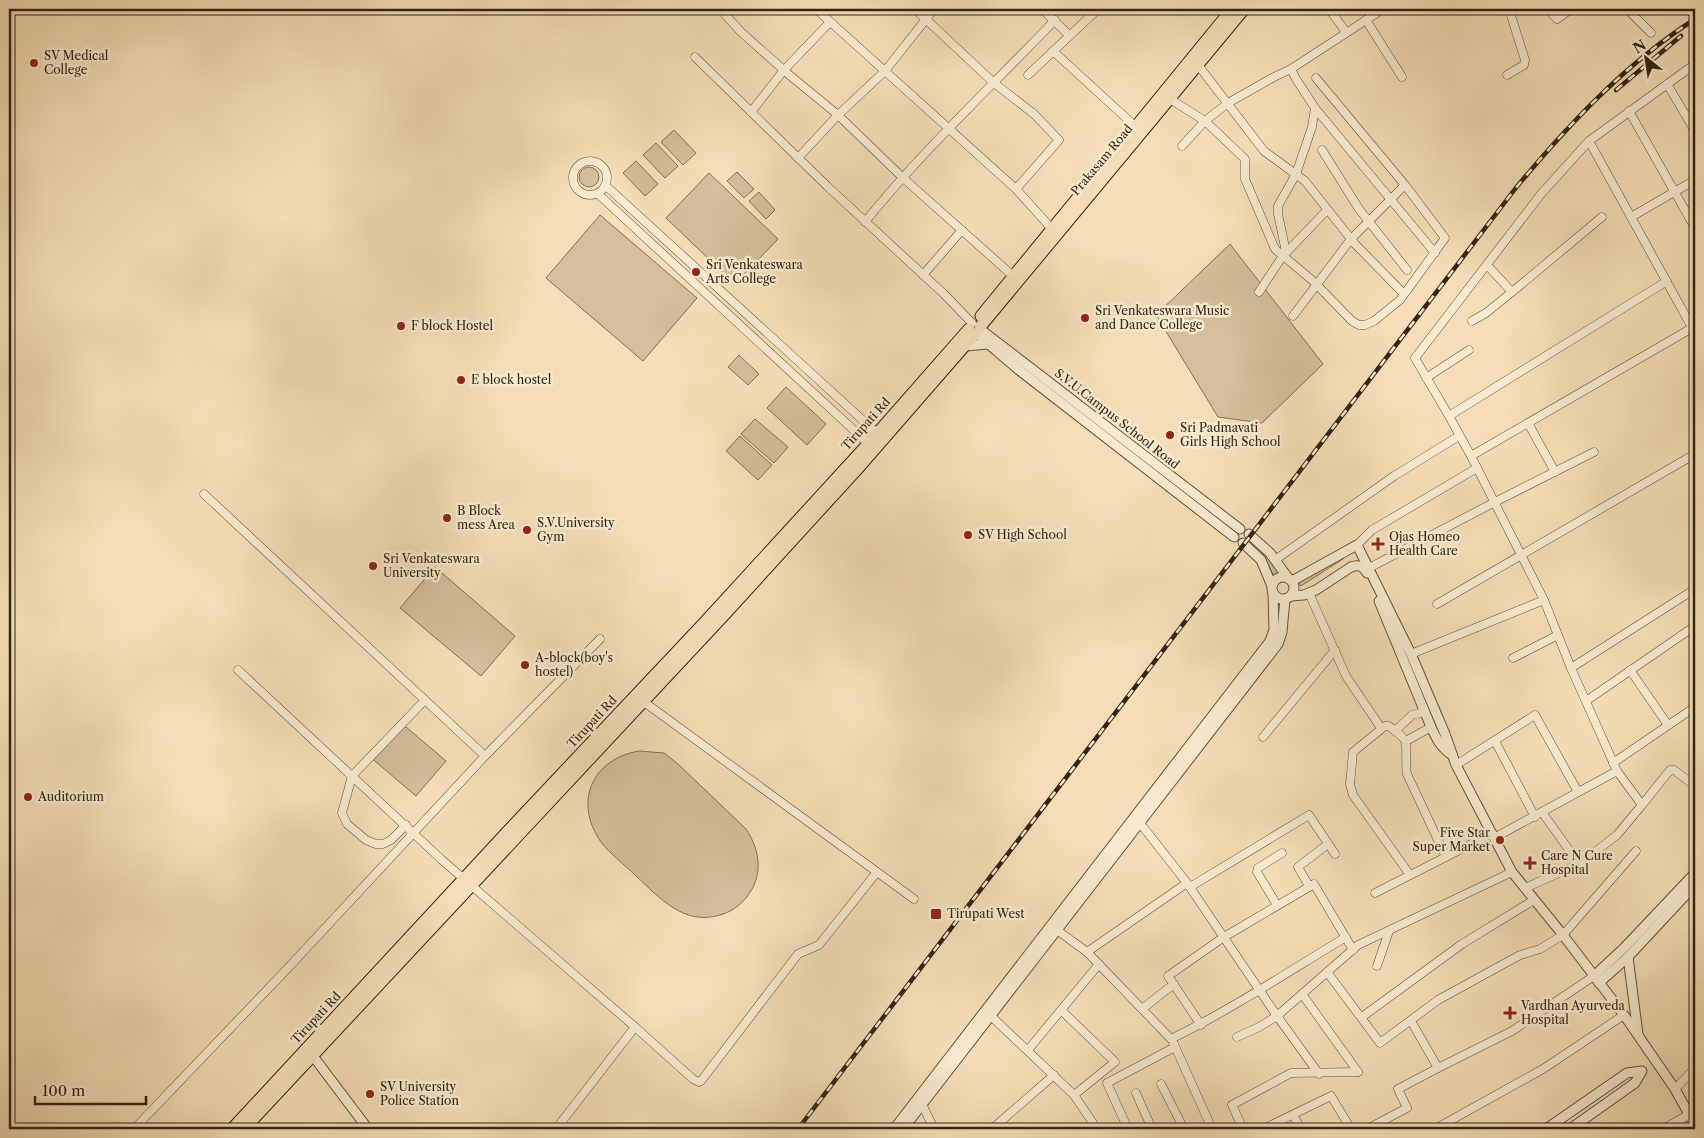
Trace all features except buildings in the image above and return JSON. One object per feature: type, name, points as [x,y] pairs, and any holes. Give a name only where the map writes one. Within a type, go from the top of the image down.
[{"type":"main road","name":"Prakasam Road","points":[[975,329],[1013,276],[1232,9]]},
{"type":"main road","name":"Prakasam Road","points":[[975,329],[1244,9]]},
{"type":"main road","name":"Tirupati Rd","points":[[880,437],[965,346],[975,329]]},
{"type":"main road","name":"Tirupati Rd","points":[[244,1129],[310,1052],[708,626],[880,437],[975,329]]},
{"type":"main road","name":"Tirupati Rd","points":[[467,882],[644,702],[708,626]]},
{"type":"main road","name":"Tirupati Rd","points":[[232,1129],[310,1052]]},
{"type":"street","points":[[720,9],[741,32],[838,116],[902,177],[1013,276]]},
{"type":"street","points":[[816,9],[1016,189],[1052,228]]},
{"type":"street","points":[[915,9],[994,83],[1034,114],[1058,140],[1016,189]]},
{"type":"street","points":[[798,158],[838,116],[886,71],[934,9]]},
{"type":"street","points":[[1042,9],[1069,35]]},
{"type":"street","points":[[1329,9],[1346,32]]},
{"type":"street","points":[[1182,146],[1205,121],[1228,103],[1274,76],[1291,69],[1383,9]]},
{"type":"street","points":[[1506,75],[1524,64],[1525,60],[1509,9]]},
{"type":"street","points":[[1548,9],[1557,19],[1571,9]]},
{"type":"street","points":[[1627,9],[1651,33]]},
{"type":"street","points":[[1028,75],[1092,10]]},
{"type":"street","points":[[865,222],[902,177],[948,128],[1055,20]]},
{"type":"street","points":[[1366,20],[1402,77]]},
{"type":"street","points":[[751,112],[784,70],[830,22]]},
{"type":"street","points":[[1052,51],[1136,127]]},
{"type":"street","points":[[695,57],[798,158],[923,275],[975,329]]},
{"type":"street","points":[[1642,805],[1617,771],[1571,668],[1544,600],[1522,554],[1471,456],[1416,360],[1416,356],[1541,194],[1589,141],[1695,64]]},
{"type":"street","points":[[1198,65],[1264,151],[1305,181],[1351,239],[1404,294]]},
{"type":"street","points":[[1291,69],[1296,80],[1315,108],[1389,200],[1435,253]]},
{"type":"street","points":[[1170,99],[1205,121],[1245,159],[1245,179],[1272,246],[1317,284],[1352,321],[1359,325],[1374,320],[1400,300],[1435,253],[1444,236],[1405,185],[1316,78]]},
{"type":"street","points":[[1667,84],[1695,131]]},
{"type":"street","points":[[1284,255],[1278,206],[1296,174],[1312,128],[1315,108]]},
{"type":"street","points":[[1629,111],[1695,228]]},
{"type":"street","points":[[1471,456],[1694,331],[1589,141]]},
{"type":"street","points":[[1322,150],[1359,209],[1407,270]]},
{"type":"street","points":[[588,161],[598,163],[603,167],[607,179],[605,186],[598,194],[586,195],[576,189],[572,176],[576,167],[582,163],[588,161]]},
{"type":"street","points":[[1631,217],[1695,180]]},
{"type":"street","points":[[1293,316],[1351,239],[1405,185]]},
{"type":"street","points":[[605,186],[880,437]]},
{"type":"street","points":[[598,194],[871,447]]},
{"type":"street","points":[[1260,292],[1284,255],[1327,210]]},
{"type":"street","points":[[1472,321],[1486,313],[1602,217]]},
{"type":"street","points":[[923,275],[962,230]]},
{"type":"street","points":[[1487,265],[1512,292]]},
{"type":"street","points":[[1449,416],[1667,281]]},
{"type":"street","name":"S.V.U.Campus School Road","points":[[975,329],[988,344],[1019,370],[1234,537]]},
{"type":"street","name":"S.V.U.Campus School Road","points":[[975,329],[1240,529]]},
{"type":"street","points":[[965,346],[988,344]]},
{"type":"street","points":[[1426,378],[1469,350]]},
{"type":"street","points":[[1528,423],[1554,472]]},
{"type":"street","points":[[1275,560],[1394,476],[1459,436]]},
{"type":"street","points":[[1369,568],[1594,452]]},
{"type":"street","points":[[1437,604],[1695,454]]},
{"type":"street","points":[[894,1129],[1270,641],[1274,630],[1272,590],[1278,578],[1290,580],[1356,545],[1372,530],[1477,468]]},
{"type":"street","points":[[204,494],[485,756]]},
{"type":"street","points":[[903,1129],[1278,644],[1288,598],[1294,590],[1290,580],[1270,553],[1249,534]]},
{"type":"street","points":[[1243,543],[1261,560],[1272,590],[1278,598],[1288,598],[1309,593],[1351,567],[1357,565],[1363,567],[1371,581],[1431,727],[1439,743],[1452,756]]},
{"type":"street","points":[[1356,545],[1411,654],[1445,734],[1452,756],[1512,872],[1624,1015],[1675,1090],[1695,1125]]},
{"type":"street","points":[[1571,668],[1695,590]]},
{"type":"street","points":[[1309,593],[1346,676],[1382,728]]},
{"type":"street","points":[[1411,654],[1544,600]]},
{"type":"street","points":[[1586,701],[1695,626]]},
{"type":"street","points":[[1512,658],[1558,635]]},
{"type":"street","points":[[134,1129],[288,968],[485,756],[600,639]]},
{"type":"street","points":[[1262,737],[1335,650]]},
{"type":"street","points":[[238,670],[467,882],[698,1082],[701,1081],[798,954],[819,945],[877,872]]},
{"type":"street","points":[[1630,670],[1668,725]]},
{"type":"street","points":[[406,825],[391,840],[384,844],[376,844],[366,840],[347,824],[342,813],[352,776],[425,700]]},
{"type":"street","points":[[644,702],[914,899]]},
{"type":"street","points":[[1613,762],[1695,707]]},
{"type":"street","points":[[1395,731],[1412,715],[1424,712]]},
{"type":"street","points":[[1456,764],[1535,715],[1578,792]]},
{"type":"street","points":[[1410,875],[1353,795],[1351,788],[1353,752],[1382,728],[1387,726],[1406,740],[1405,767],[1407,774],[1446,857]]},
{"type":"street","points":[[1406,740],[1431,727]]},
{"type":"street","points":[[1496,740],[1539,814],[1579,864]]},
{"type":"street","points":[[1525,888],[1579,864],[1617,834],[1670,770],[1674,770],[1695,786]]},
{"type":"street","points":[[1375,893],[1446,857],[1539,814],[1617,771]]},
{"type":"street","points":[[1087,952],[1189,885],[1309,815],[1335,854]]},
{"type":"street","points":[[1140,823],[1189,885],[1259,990],[1319,1074]]},
{"type":"street","points":[[1310,886],[1298,867],[1328,844]]},
{"type":"street","points":[[1327,972],[1380,1043],[1438,1000],[1520,955],[1540,949],[1563,935],[1636,851]]},
{"type":"street","points":[[1277,905],[1257,872],[1258,868],[1282,853]]},
{"type":"street","points":[[1237,1037],[1260,1027],[1277,1016],[1358,945],[1512,872]]},
{"type":"street","points":[[1597,979],[1695,872]]},
{"type":"street","points":[[1201,1024],[1168,976],[1224,937],[1314,884],[1354,950]]},
{"type":"street","points":[[1367,1129],[1407,1108],[1398,1089],[1512,1030],[1597,979],[1628,957],[1695,885]]},
{"type":"street","points":[[1362,1017],[1462,944],[1534,900]]},
{"type":"street","points":[[1057,930],[1087,952],[1173,1043],[1212,1129]]},
{"type":"street","points":[[1377,966],[1389,931]]},
{"type":"street","points":[[1128,1129],[1107,1083],[1346,937]]},
{"type":"street","points":[[1628,957],[1638,1036]]},
{"type":"street","points":[[1028,1050],[1098,964]]},
{"type":"street","points":[[1142,1009],[1174,984]]},
{"type":"street","points":[[1243,1129],[1232,1105],[1292,1073],[1358,1072],[1302,994]]},
{"type":"street","points":[[1061,1010],[1115,1062],[1074,1095]]},
{"type":"street","points":[[1435,1129],[1544,1069],[1624,1015]]},
{"type":"street","points":[[991,1016],[1074,1095],[1097,1129]]},
{"type":"street","points":[[1411,1021],[1438,1068]]},
{"type":"street","points":[[556,1129],[635,1027]]},
{"type":"street","points":[[310,1052],[368,1129]]},
{"type":"street","points":[[1570,1129],[1635,1083],[1642,1071],[1656,1061]]},
{"type":"street","points":[[1675,1090],[1695,1068]]},
{"type":"street","points":[[1546,1129],[1627,1073],[1642,1071]]},
{"type":"street","points":[[992,1129],[1054,1075]]},
{"type":"street","points":[[1161,1084],[1184,1129]]},
{"type":"street","points":[[1136,1093],[1152,1129]]},
{"type":"street","points":[[1263,1129],[1331,1096],[1351,1129]]},
{"type":"street","points":[[922,1104],[934,1129]]},
{"type":"street","points":[[1663,1129],[1688,1114]]},
{"type":"street","points":[[1293,1115],[1301,1129]]},
{"type":"shaded area","points":[[674,130],[696,153],[683,165],[661,142]]},
{"type":"shaded area","points":[[656,143],[678,166],[665,178],[643,155]]},
{"type":"shaded area","points":[[636,161],[658,184],[645,196],[623,173]]},
{"type":"shaded area","points":[[589,167],[596,170],[599,177],[596,184],[589,187],[582,184],[579,177],[582,170]]},
{"type":"shaded area","points":[[737,172],[754,189],[744,198],[727,181]]},
{"type":"shaded area","points":[[709,173],[778,239],[735,284],[666,218]]},
{"type":"shaded area","points":[[759,192],[775,210],[766,219],[749,201]]},
{"type":"shaded area","points":[[600,215],[697,298],[643,361],[546,278]]},
{"type":"shaded area","points":[[1230,244],[1323,364],[1262,423],[1218,417],[1156,315]]},
{"type":"shaded area","points":[[739,355],[759,374],[748,385],[728,367]]},
{"type":"shaded area","points":[[786,387],[826,424],[807,445],[767,408]]},
{"type":"shaded area","points":[[755,419],[788,447],[774,463],[741,434]]},
{"type":"shaded area","points":[[740,436],[772,465],[758,480],[726,451]]},
{"type":"shaded area","points":[[1264,553],[1280,573],[1274,576],[1262,554]]},
{"type":"shaded area","points":[[1341,555],[1343,559],[1301,586],[1298,582]]},
{"type":"shaded area","points":[[435,567],[515,636],[481,676],[400,608]]},
{"type":"shaded area","points":[[399,721],[446,761],[416,796],[369,756]]},
{"type":"shaded area","points":[[639,751],[664,753],[746,829],[754,843],[758,858],[757,874],[749,894],[734,908],[720,915],[707,917],[695,917],[684,913],[654,893],[601,842],[593,827],[589,812],[588,798],[592,784],[609,763]]},
{"type":"railway","points":[[798,1129],[1515,189],[1577,119],[1621,76],[1669,37],[1695,19]]},
{"type":"railway","points":[[1616,90],[1681,36]]},
{"type":"place","name":"SV Medical College","points":[[34,63]]},
{"type":"place","name":"Sri Venkateswara Arts College","points":[[696,272]]},
{"type":"place","name":"Sri Venkateswara Music and Dance College","points":[[1085,318]]},
{"type":"place","name":"F block Hostel","points":[[401,326]]},
{"type":"place","name":"E block hostel","points":[[461,380]]},
{"type":"place","name":"Sri Padmavati Girls High School","points":[[1170,435]]},
{"type":"place","name":"B Block mess Area","points":[[447,518]]},
{"type":"place","name":"S.V.University Gym","points":[[527,530]]},
{"type":"place","name":"SV High School","points":[[968,535]]},
{"type":"place","name":"Ojas Homeo Health Care","points":[[1378,544]]},
{"type":"place","name":"Sri Venkateswara University","points":[[373,566]]},
{"type":"place","name":"A-block(boy's hostel)","points":[[525,665]]},
{"type":"place","name":"Auditorium","points":[[28,797]]},
{"type":"place","name":"Five Star Super Market","points":[[1500,840]]},
{"type":"place","name":"Care N Cure Hospital","points":[[1530,863]]},
{"type":"place","name":"Tirupati West","points":[[936,914]]},
{"type":"place","name":"Vardhan Ayurveda Hospital","points":[[1510,1013]]},
{"type":"place","name":"SV University Police Station","points":[[370,1094]]}]
